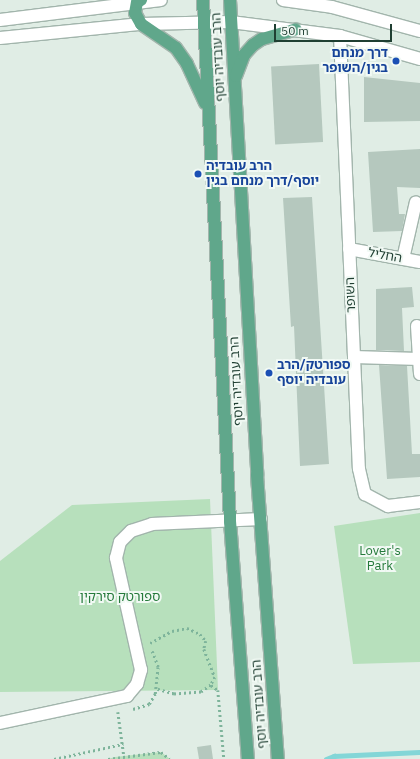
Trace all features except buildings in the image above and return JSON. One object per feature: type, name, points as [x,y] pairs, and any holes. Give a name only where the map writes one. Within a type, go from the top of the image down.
[{"type":"main road","name":"הרב עובדיה יוסף","points":[[202,0],[202,22],[211,116],[230,521],[248,759]]},
{"type":"main road","name":"הרב עובדיה יוסף","points":[[230,0],[234,88],[261,519],[278,759]]},
{"type":"main road","points":[[139,1],[135,13],[141,24],[176,48],[199,85],[211,116]]},
{"type":"main road","points":[[234,88],[238,69],[253,45],[262,39],[296,29]]},
{"type":"street","points":[[0,20],[139,1],[161,0]]},
{"type":"street","points":[[283,0],[331,4],[420,31]]},
{"type":"street","points":[[0,38],[141,24],[231,22],[296,29],[340,36],[420,59]]},
{"type":"street","name":"השופר","points":[[340,36],[359,469],[365,494],[388,506],[420,502]]},
{"type":"street","points":[[403,259],[416,202]]},
{"type":"street","name":"החליל","points":[[350,249],[420,262]]},
{"type":"street","points":[[417,326],[420,374]]},
{"type":"street","points":[[354,357],[419,359]]},
{"type":"street","points":[[0,723],[127,696],[137,684],[141,670],[116,558],[120,542],[131,531],[152,524],[261,519]]},
{"type":"path","points":[[150,643],[172,631],[187,628],[200,634],[206,641],[204,649],[215,677],[211,685],[201,692],[174,694],[156,689]]},
{"type":"path","points":[[211,685],[218,690],[224,759]]},
{"type":"path","points":[[54,759],[123,744]]},
{"type":"path","points":[[108,759],[161,752],[170,759]]},
{"type":"green space","name":"ספורטק סירקין","points":[[210,499],[218,690],[0,692],[0,561],[72,505]]},
{"type":"green space","name":"Lover's Park","points":[[420,513],[420,662],[353,664],[334,526]]},
{"type":"green space","points":[[161,752],[170,759],[108,759],[115,757]]},
{"type":"waterway","points":[[326,759],[334,756],[420,752]]},
{"type":"place","name":"דרך מנחם בגין/השופר","points":[[396,61]]},
{"type":"place","name":"הרב עובדיה יוסף/דרך מנחם בגין","points":[[198,174]]},
{"type":"place","name":"ספורטק/הרב עובדיה יוסף","points":[[269,373]]}]
